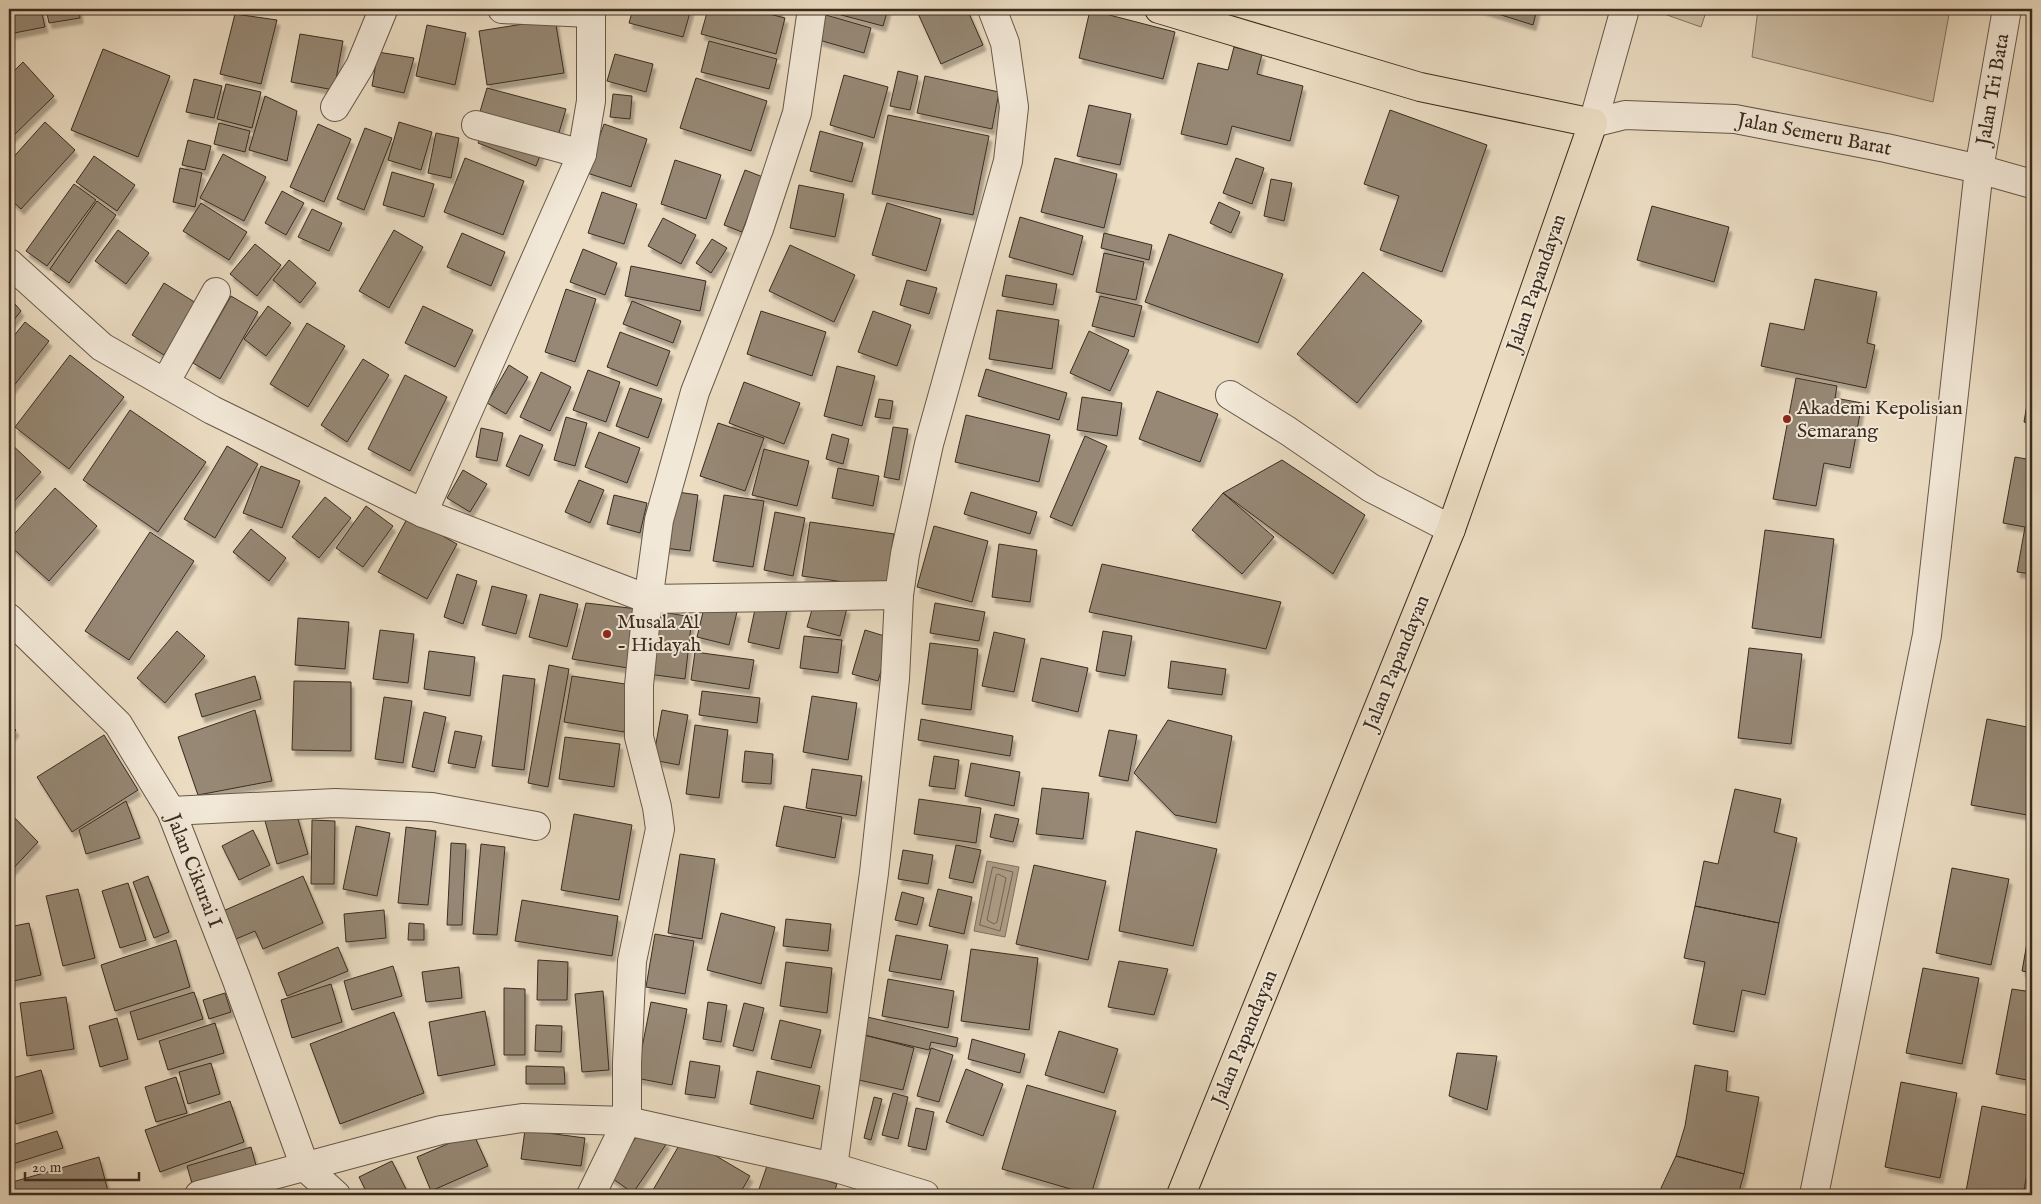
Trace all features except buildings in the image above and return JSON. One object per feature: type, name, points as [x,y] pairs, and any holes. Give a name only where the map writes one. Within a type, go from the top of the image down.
[{"type":"main road","points":[[1159,9],[1420,87],[1593,123]]},
{"type":"main road","name":"Jalan Papandayan","points":[[1181,1195],[1451,529],[1593,123]]},
{"type":"street","points":[[335,107],[360,66],[379,9]]},
{"type":"street","points":[[423,513],[582,154],[591,101],[590,11],[502,9]]},
{"type":"street","points":[[591,1195],[627,1121],[627,1062],[632,961],[660,830],[657,807],[638,737],[639,685],[659,520],[695,392],[759,228],[797,113],[812,9]]},
{"type":"street","points":[[833,1167],[874,873],[895,679],[899,595],[905,554],[928,444],[1008,161],[1014,107],[1006,43],[992,9]]},
{"type":"street","name":"Jalan Papandayan","points":[[1593,123],[1625,9]]},
{"type":"street","name":"Jalan Tri Bata","points":[[1820,1194],[1927,635],[1979,169],[2007,9]]},
{"type":"street","name":"Jalan Semeru Barat","points":[[1593,123],[1625,115],[1735,119],[1886,148],[1979,169],[2032,184]]},
{"type":"street","points":[[476,124],[582,154]]},
{"type":"street","points":[[9,263],[102,347],[212,410],[423,513],[648,599],[899,595]]},
{"type":"street","points":[[165,383],[216,292]]},
{"type":"street","points":[[1230,395],[1288,431],[1371,488],[1451,529]]},
{"type":"street","name":"Jalan Cikurai I","points":[[9,618],[118,724],[171,811],[236,978],[305,1167]]},
{"type":"street","points":[[171,811],[345,803],[432,807],[536,826]]},
{"type":"street","points":[[199,1195],[442,1130],[522,1118],[627,1121],[833,1167],[882,1190],[925,1195]]},
{"type":"street","points":[[305,1167],[336,1195]]},
{"type":"shaded area","points":[[1650,9],[1707,9],[1701,27]]},
{"type":"shaded area","points":[[1758,9],[1950,9],[1933,102],[1752,57]]},
{"type":"water","points":[[987,861],[1019,867],[1005,937],[974,931]]},
{"type":"place","name":"Akademi Kepolisian Semarang","points":[[1787,419]]},
{"type":"place","name":"Musala Al - Hidayah","points":[[607,634]]}]
